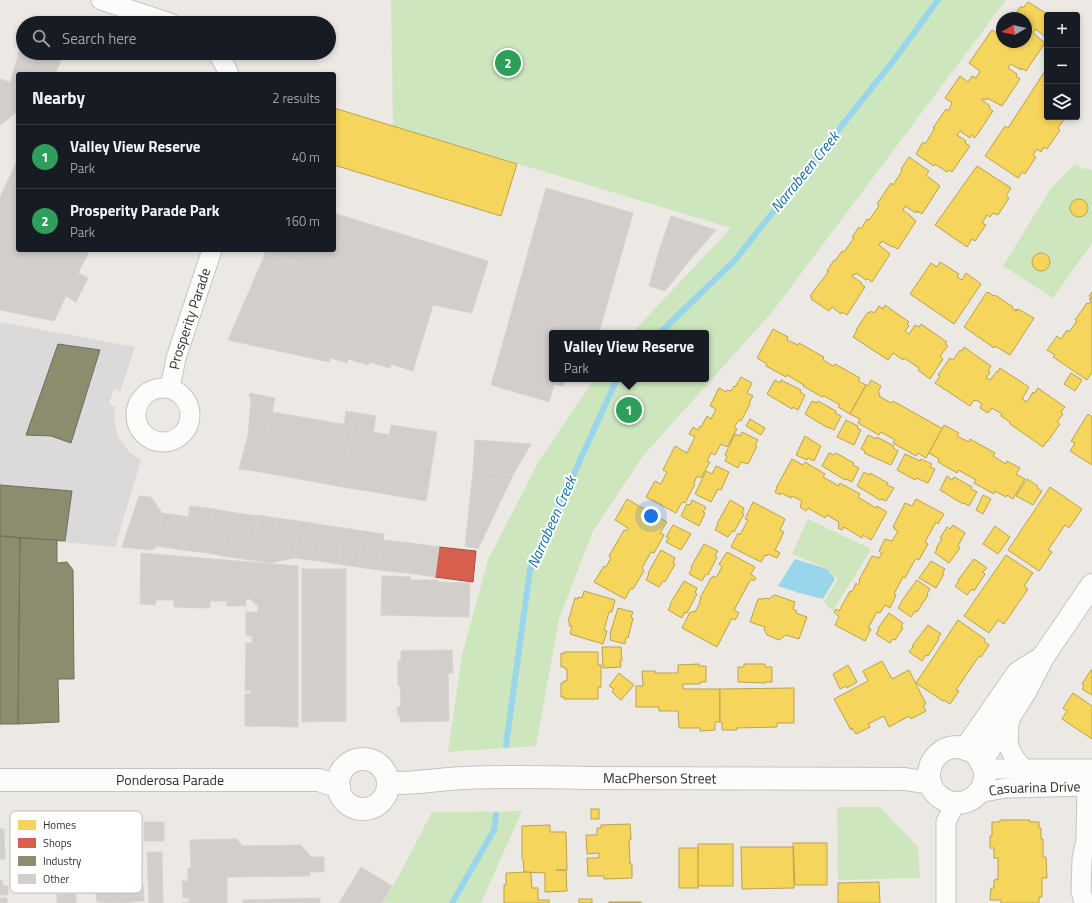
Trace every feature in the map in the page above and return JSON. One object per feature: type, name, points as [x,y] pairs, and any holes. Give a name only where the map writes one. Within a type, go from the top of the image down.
[{"type":"street","points":[[101,0],[149,16]]},
{"type":"street","points":[[222,60],[229,72]]},
{"type":"street","name":"Prosperity Parade","points":[[170,388],[176,358],[211,252]]},
{"type":"street","points":[[983,766],[971,752],[965,749],[956,747],[948,749],[940,753],[930,766],[930,784],[940,797],[955,803],[972,799],[978,793],[983,786],[983,766],[1010,716],[1043,657],[1092,586]]},
{"type":"street","points":[[965,749],[1018,674],[1043,657]]},
{"type":"street","points":[[1010,716],[1007,737],[1010,751],[1015,760],[1024,769]]},
{"type":"street","points":[[361,758],[376,762],[383,768],[387,775],[387,791],[383,799],[377,805],[369,808],[360,809],[346,802],[338,787],[338,779],[341,771],[353,760],[361,758]]},
{"type":"street","name":"Casuarina Drive","points":[[983,766],[1024,769],[1090,780]]},
{"type":"street","name":"MacPherson Street","points":[[388,783],[410,784],[464,778],[538,776],[588,778],[904,779],[930,784]]},
{"type":"street","name":"Ponderosa Parade","points":[[0,780],[319,780],[338,787]]},
{"type":"street","points":[[1084,903],[1081,891],[1082,859],[1086,840],[1090,780]]},
{"type":"street","name":"Casuarina Drive","points":[[978,793],[1006,788],[1090,780]]},
{"type":"street","points":[[946,903],[946,822],[955,803]]},
{"type":"shaded area","points":[[0,322],[135,347],[120,392],[114,389],[109,404],[115,407],[114,422],[118,437],[129,452],[141,460],[115,547],[0,536]]},
{"type":"green space","points":[[391,0],[1006,0],[773,311],[643,456],[593,531],[559,619],[536,746],[448,752],[462,655],[488,560],[539,461],[592,382],[709,382],[709,330],[635,330],[731,228],[393,126]]},
{"type":"green space","points":[[1075,164],[1086,170],[1087,168],[1092,171],[1092,243],[1053,298],[1003,266],[1051,188]]},
{"type":"green space","points":[[808,519],[871,549],[833,611],[824,602],[838,579],[827,569],[792,554]]},
{"type":"green space","points":[[837,807],[880,807],[918,847],[920,878],[838,880]]},
{"type":"green space","points":[[522,811],[481,903],[383,903],[432,812]]},
{"type":"water","points":[[795,559],[827,569],[835,579],[823,599],[778,586]]},
{"type":"building: Homes","points":[[1028,2],[1044,12],[1044,36],[1036,29],[1033,33],[1044,42],[1044,44],[1026,71],[1021,68],[1021,70],[1011,64],[1008,68],[1017,74],[1016,76],[1020,79],[1002,106],[987,98],[986,100],[982,98],[982,100],[990,106],[989,108],[993,111],[975,138],[971,135],[970,138],[960,131],[957,135],[966,141],[965,143],[970,146],[952,172],[949,170],[947,172],[935,164],[934,166],[916,154],[923,142],[925,144],[935,128],[933,128],[946,109],[948,111],[952,103],[945,98],[960,76],[968,82],[972,76],[976,78],[980,71],[969,63],[992,30],[996,32],[996,48],[1032,48],[1032,12],[1017,12],[1021,6],[1023,8]]},
{"type":"building: Homes","points":[[1044,73],[1044,120],[1064,120],[1058,128],[1060,130],[1047,149],[1044,147],[1041,152],[1037,149],[1033,155],[1036,157],[1025,174],[1022,172],[1018,178],[985,156],[1005,126],[1008,128]]},
{"type":"building: Homes","points":[[336,109],[517,164],[501,216],[336,166]]},
{"type":"building: Homes","points":[[909,157],[929,171],[926,175],[940,186],[922,214],[917,211],[916,213],[905,206],[903,210],[916,221],[898,249],[882,241],[879,245],[890,254],[872,282],[856,273],[855,275],[853,274],[852,276],[865,287],[847,315],[842,312],[841,314],[832,307],[829,311],[811,299],[812,297],[810,296],[829,271],[827,271],[834,260],[835,261],[842,251],[844,252],[854,238],[852,237],[859,227],[861,229],[867,219],[869,220],[879,206],[877,204],[891,183],[893,185]]},
{"type":"building: Homes","points":[[977,166],[1011,188],[1006,196],[1009,198],[998,215],[993,213],[990,217],[987,215],[982,223],[986,225],[975,241],[972,239],[967,247],[935,225]]},
{"type":"building: Homes","points":[[1079,199],[1085,202],[1088,208],[1085,214],[1079,217],[1073,214],[1070,208],[1073,202]]},
{"type":"building: Homes","points":[[1041,253],[1047,256],[1050,262],[1047,268],[1041,271],[1035,268],[1032,262],[1035,256]]},
{"type":"building: Homes","points":[[940,262],[959,274],[957,277],[962,280],[966,273],[981,284],[954,324],[910,294],[931,263],[937,267]]},
{"type":"building: Homes","points":[[987,292],[994,296],[995,295],[1013,307],[1012,308],[1016,311],[1016,309],[1017,311],[1018,309],[1034,318],[1010,355],[995,346],[994,348],[964,327]]},
{"type":"building: Homes","points":[[1092,292],[1092,373],[1087,380],[1053,357],[1055,355],[1047,350],[1057,336],[1061,339],[1067,330],[1069,332],[1077,321],[1075,320],[1087,303],[1089,304],[1091,300],[1089,299],[1091,298],[1089,296]]},
{"type":"building: Homes","points":[[885,305],[909,322],[907,324],[909,326],[905,331],[909,334],[915,325],[919,327],[921,324],[947,342],[945,344],[948,346],[940,356],[943,359],[930,379],[918,370],[919,368],[904,358],[903,360],[893,353],[888,360],[853,337],[868,312],[870,313],[871,311],[874,313],[879,306],[883,309]]},
{"type":"building: Homes","points":[[773,329],[788,337],[787,340],[798,345],[799,343],[824,357],[823,360],[833,366],[835,364],[860,378],[858,381],[866,385],[850,414],[838,407],[840,405],[824,396],[822,397],[787,375],[786,377],[766,366],[767,364],[757,358]]},
{"type":"building: Homes","points":[[964,347],[991,366],[988,371],[990,372],[986,378],[990,380],[1000,368],[1029,387],[1022,399],[1027,402],[1033,392],[1034,394],[1038,388],[1065,407],[1061,412],[1063,414],[1057,422],[1060,424],[1043,447],[1010,424],[1010,422],[1001,416],[1002,414],[992,408],[988,413],[980,408],[982,404],[976,400],[974,400],[970,406],[935,383],[940,376],[938,375],[950,358],[953,360]]},
{"type":"building: Homes","points":[[1071,373],[1082,380],[1075,391],[1064,384]]},
{"type":"building: Homes","points":[[741,377],[752,383],[747,393],[753,396],[749,403],[750,404],[741,421],[739,420],[734,427],[737,429],[727,447],[721,444],[715,455],[711,453],[707,461],[710,462],[701,478],[697,476],[694,483],[695,484],[685,503],[682,502],[676,513],[646,497],[655,481],[661,484],[667,472],[663,470],[675,446],[687,453],[695,437],[689,434],[693,427],[698,430],[707,416],[711,419],[716,409],[710,406],[719,388],[726,392],[727,390],[731,391]]},
{"type":"building: Homes","points":[[775,380],[780,383],[781,380],[801,390],[800,392],[805,395],[798,410],[793,407],[792,409],[767,394]]},
{"type":"building: Homes","points":[[871,380],[881,386],[878,392],[880,394],[879,396],[891,403],[893,401],[943,429],[926,458],[918,453],[916,456],[893,443],[895,440],[881,432],[879,435],[858,423],[860,419],[850,414],[866,385],[868,386]]},
{"type":"building: Homes","points":[[812,401],[817,403],[818,401],[836,411],[835,413],[841,416],[834,430],[805,414]]},
{"type":"building: Homes","points":[[1088,414],[1092,417],[1092,465],[1070,451],[1075,443],[1071,441]]},
{"type":"building: Homes","points":[[750,419],[765,428],[761,435],[746,426]]},
{"type":"building: Homes","points":[[846,420],[858,426],[857,428],[861,430],[854,445],[837,437]]},
{"type":"building: Homes","points":[[944,425],[959,433],[957,436],[969,442],[970,439],[995,453],[993,456],[1006,464],[1007,461],[1020,468],[1016,474],[1025,479],[1013,499],[1007,495],[1006,497],[995,491],[994,494],[974,483],[976,480],[958,470],[957,473],[938,462],[939,459],[929,453]]},
{"type":"building: Homes","points":[[742,432],[758,440],[755,445],[757,446],[748,464],[741,462],[738,468],[725,461],[727,456],[725,455],[735,434],[740,436]]},
{"type":"building: Homes","points":[[868,435],[876,439],[877,437],[894,446],[893,448],[898,451],[891,465],[864,453],[865,451],[861,449]]},
{"type":"building: Homes","points":[[805,436],[821,446],[814,461],[808,458],[807,460],[796,455]]},
{"type":"building: Homes","points":[[829,453],[834,455],[836,453],[854,463],[853,465],[859,468],[852,482],[846,479],[845,480],[822,466]]},
{"type":"building: Homes","points":[[905,454],[920,461],[921,459],[932,464],[930,467],[935,469],[928,483],[916,478],[915,480],[897,470]]},
{"type":"building: Homes","points":[[792,459],[803,465],[805,462],[825,474],[823,477],[839,486],[840,483],[860,494],[858,497],[876,508],[877,506],[887,512],[871,540],[863,535],[862,538],[844,527],[842,530],[838,528],[839,522],[827,515],[825,518],[808,508],[806,511],[800,507],[802,501],[792,496],[791,498],[775,492]]},
{"type":"building: Homes","points":[[716,466],[729,472],[721,490],[718,489],[711,502],[695,494],[706,471],[712,474]]},
{"type":"building: Homes","points":[[864,472],[869,475],[870,473],[894,488],[886,501],[880,500],[857,486]]},
{"type":"building: Homes","points":[[947,476],[952,480],[954,477],[972,487],[971,489],[977,492],[969,506],[940,490]]},
{"type":"building: Homes","points":[[1027,479],[1038,486],[1037,488],[1042,491],[1033,505],[1016,496]]},
{"type":"building: Homes","points":[[1050,487],[1082,509],[1069,528],[1065,525],[1048,550],[1052,552],[1039,571],[1008,550]]},
{"type":"building: Homes","points":[[983,495],[991,499],[983,514],[976,510]]},
{"type":"building: Homes","points":[[627,499],[667,522],[660,533],[664,535],[654,553],[651,552],[642,568],[644,571],[633,589],[631,588],[625,599],[594,582],[604,566],[606,567],[611,558],[609,556],[624,530],[626,531],[628,528],[615,520]]},
{"type":"building: Homes","points":[[916,499],[944,514],[938,524],[936,522],[925,542],[928,544],[919,560],[916,558],[905,578],[903,577],[894,594],[896,595],[890,608],[885,605],[880,613],[877,612],[868,628],[871,629],[865,641],[835,625],[839,617],[834,612],[836,609],[839,611],[850,591],[852,592],[856,583],[858,585],[859,580],[872,556],[879,558],[882,553],[879,551],[885,539],[892,541],[898,531],[893,527],[905,503],[912,506]]},
{"type":"building: Homes","points":[[692,500],[706,507],[699,526],[681,516],[687,504],[690,505]]},
{"type":"building: Homes","points":[[730,500],[744,508],[742,513],[744,514],[734,532],[732,531],[728,537],[715,530]]},
{"type":"building: Homes","points":[[753,502],[785,519],[780,530],[784,532],[775,550],[780,553],[777,558],[768,554],[767,556],[765,555],[761,562],[731,547],[738,533],[740,535],[748,520],[745,519]]},
{"type":"building: Homes","points":[[673,525],[691,534],[681,550],[666,542],[669,538],[666,537]]},
{"type":"building: Homes","points":[[953,525],[965,533],[958,546],[960,548],[949,563],[935,553],[936,548],[942,539],[940,538],[947,527],[950,529]]},
{"type":"building: Homes","points":[[995,526],[1010,537],[998,554],[983,544]]},
{"type":"building: Homes","points":[[704,544],[718,551],[715,556],[717,557],[708,575],[706,574],[702,581],[689,574],[692,568],[691,567]]},
{"type":"building: Homes","points":[[661,550],[675,558],[673,563],[675,564],[665,582],[663,581],[659,587],[646,580],[649,574],[648,573]]},
{"type":"building: Homes","points":[[727,552],[755,567],[751,574],[756,578],[754,581],[751,579],[734,610],[739,613],[735,620],[732,618],[717,647],[682,628],[690,612],[695,612],[700,603],[700,598],[711,578],[713,576],[716,578],[722,567],[719,564]]},
{"type":"building: Homes","points":[[1006,555],[1033,573],[1024,586],[1028,589],[1004,624],[998,620],[989,633],[964,616]]},
{"type":"building: Homes","points":[[974,559],[987,568],[983,572],[985,574],[974,591],[972,589],[967,595],[955,586]]},
{"type":"building: Homes","points":[[931,561],[945,569],[942,573],[944,574],[936,588],[919,578]]},
{"type":"building: Homes","points":[[917,580],[930,589],[927,594],[928,595],[917,612],[915,611],[911,617],[898,608]]},
{"type":"building: Homes","points":[[684,581],[697,588],[695,593],[697,594],[687,613],[685,612],[682,618],[668,610]]},
{"type":"building: Homes","points":[[584,591],[615,600],[612,612],[609,612],[604,630],[607,631],[603,644],[570,634],[572,626],[569,626],[570,623],[568,622],[575,598],[582,598]]},
{"type":"building: Homes","points":[[775,595],[795,602],[793,609],[797,611],[796,613],[807,617],[799,639],[786,635],[779,640],[767,635],[764,629],[765,627],[750,622],[758,599],[770,599]]},
{"type":"building: Homes","points":[[618,608],[633,612],[628,638],[626,637],[625,644],[610,640],[610,634]]},
{"type":"building: Homes","points":[[889,613],[903,623],[901,627],[903,628],[895,640],[893,639],[890,643],[876,634],[879,629],[878,628]]},
{"type":"building: Homes","points":[[958,620],[985,639],[984,641],[989,645],[981,657],[979,656],[956,690],[959,691],[950,704],[916,683]]},
{"type":"building: Homes","points":[[928,625],[941,634],[928,656],[926,655],[922,661],[909,652]]},
{"type":"building: Homes","points":[[602,647],[621,647],[621,667],[603,668]]},
{"type":"building: Homes","points":[[564,652],[598,652],[598,665],[601,665],[601,687],[598,687],[598,699],[564,699],[564,697],[561,697],[561,683],[567,681],[567,669],[565,669],[565,667],[561,667],[561,653],[564,654]]},
{"type":"building: Homes","points":[[882,661],[892,679],[909,670],[926,704],[923,706],[926,711],[911,719],[909,716],[889,727],[884,716],[868,724],[870,727],[856,734],[852,728],[851,730],[834,699],[868,681],[863,671]]},
{"type":"building: Homes","points":[[699,664],[699,666],[706,666],[706,682],[700,682],[700,684],[683,684],[683,689],[720,689],[720,722],[715,722],[715,730],[700,731],[700,728],[679,728],[678,711],[659,711],[659,707],[636,707],[636,686],[643,686],[642,671],[655,671],[655,673],[678,673],[678,665]]},
{"type":"building: Homes","points":[[744,664],[765,664],[765,667],[772,667],[772,682],[738,682],[738,667],[744,667]]},
{"type":"building: Homes","points":[[848,665],[857,682],[847,688],[846,686],[840,689],[833,674]]},
{"type":"building: Homes","points":[[1091,670],[1092,695],[1082,689],[1084,685],[1082,684]]},
{"type":"building: Homes","points":[[619,673],[634,685],[621,700],[612,692],[614,689],[609,686]]},
{"type":"building: Homes","points":[[794,688],[794,723],[777,723],[777,727],[722,730],[722,722],[720,722],[720,689]]},
{"type":"building: Homes","points":[[1073,693],[1092,706],[1092,739],[1062,719],[1067,711],[1063,708]]},
{"type":"building: Homes","points":[[591,809],[599,809],[599,819],[591,819]]},
{"type":"building: Homes","points":[[1000,820],[1030,820],[1030,822],[1039,822],[1039,828],[1041,828],[1041,839],[1043,839],[1043,857],[1046,857],[1047,878],[1042,878],[1042,897],[1039,897],[1039,903],[1001,903],[1001,900],[990,900],[991,888],[994,888],[994,880],[998,879],[998,858],[994,858],[994,848],[990,848],[990,836],[992,836],[992,822],[1000,822]]},
{"type":"building: Homes","points":[[630,824],[631,840],[629,840],[632,878],[604,879],[604,876],[588,876],[587,858],[599,858],[599,853],[587,854],[586,835],[597,835],[597,828],[601,828],[601,825]]},
{"type":"building: Homes","points":[[550,825],[550,832],[566,832],[567,891],[545,892],[545,873],[524,872],[522,859],[522,826]]},
{"type":"building: Homes","points":[[793,843],[827,843],[827,885],[795,885]]},
{"type":"building: Homes","points":[[698,844],[733,844],[733,886],[698,886]]},
{"type":"building: Homes","points":[[741,847],[793,847],[794,888],[742,889]]},
{"type":"building: Homes","points":[[679,848],[698,848],[698,888],[679,888]]},
{"type":"building: Homes","points":[[506,873],[531,873],[532,888],[538,888],[538,900],[549,900],[549,903],[504,903]]},
{"type":"building: Homes","points":[[879,882],[880,903],[838,903],[838,883]]},
{"type":"building: Homes","points":[[579,899],[592,899],[592,903],[579,903]]},
{"type":"building: Homes","points":[[641,902],[641,903],[609,903]]},
{"type":"building: Shops","points":[[439,547],[476,551],[473,582],[435,577]]},
{"type":"building: Industry","points":[[58,344],[100,350],[71,443],[51,436],[26,435]]},
{"type":"building: Industry","points":[[0,485],[72,491],[65,541],[0,536]]},
{"type":"building: Industry","points":[[0,536],[20,538],[18,724],[0,724]]},
{"type":"building: Industry","points":[[20,538],[57,540],[57,563],[67,562],[73,570],[74,679],[58,679],[59,722],[18,724]]},
{"type":"building: Other","points":[[17,60],[62,60],[56,72],[16,72],[16,113],[0,125],[0,79],[10,82]]},
{"type":"building: Other","points":[[16,163],[16,252],[89,252],[78,273],[88,278],[76,302],[66,296],[54,321],[0,310],[0,197]]},
{"type":"building: Other","points":[[546,188],[633,213],[600,330],[549,330],[549,382],[565,382],[564,386],[554,384],[549,402],[491,385]]},
{"type":"building: Other","points":[[336,214],[488,261],[472,313],[433,305],[262,252],[336,252]]},
{"type":"building: Other","points":[[671,216],[716,230],[689,261],[659,251]]},
{"type":"building: Other","points":[[659,251],[689,261],[665,291],[649,286]]},
{"type":"building: Other","points":[[265,254],[433,305],[413,371],[391,364],[390,368],[369,362],[368,365],[348,359],[347,363],[330,358],[329,362],[228,340]]},
{"type":"building: Other","points":[[249,393],[275,398],[261,472],[239,469],[248,435],[251,401]]},
{"type":"building: Other","points":[[346,411],[376,416],[373,432],[390,435],[380,493],[343,487],[353,426],[344,425]]},
{"type":"building: Other","points":[[272,412],[353,426],[343,487],[261,472]]},
{"type":"building: Other","points":[[391,425],[437,432],[432,463],[386,455]]},
{"type":"building: Other","points":[[475,440],[531,444],[513,475],[473,472]]},
{"type":"building: Other","points":[[386,455],[432,463],[426,501],[380,493]]},
{"type":"building: Other","points":[[473,472],[513,475],[478,549],[465,546]]},
{"type":"building: Other","points":[[139,496],[151,497],[162,513],[157,546],[152,550],[122,547]]},
{"type":"building: Other","points":[[190,506],[214,509],[207,553],[183,550]]},
{"type":"building: Other","points":[[214,509],[236,513],[229,557],[207,553]]},
{"type":"building: Other","points":[[162,513],[189,517],[183,550],[157,546]]},
{"type":"building: Other","points":[[236,513],[258,516],[251,560],[229,557]]},
{"type":"building: Other","points":[[256,515],[276,518],[270,563],[251,560],[258,516]]},
{"type":"building: Other","points":[[276,518],[299,521],[294,558],[270,563]]},
{"type":"building: Other","points":[[299,521],[323,525],[318,561],[294,558]]},
{"type":"building: Other","points":[[323,525],[344,528],[338,564],[318,561]]},
{"type":"building: Other","points":[[344,528],[363,531],[358,567],[338,564]]},
{"type":"building: Other","points":[[363,531],[384,534],[379,570],[358,567]]},
{"type":"building: Other","points":[[383,540],[411,543],[407,573],[379,570]]},
{"type":"building: Other","points":[[411,543],[439,547],[435,577],[407,573]]},
{"type":"building: Other","points":[[141,553],[298,566],[298,727],[245,726],[245,694],[251,694],[251,691],[245,691],[246,643],[252,643],[252,636],[246,635],[246,612],[258,612],[258,606],[250,599],[246,599],[246,606],[226,606],[227,601],[210,601],[210,608],[174,607],[174,600],[156,600],[155,605],[140,604]]},
{"type":"building: Other","points":[[302,569],[346,569],[346,721],[302,722]]},
{"type":"building: Other","points":[[382,576],[411,577],[410,580],[438,580],[438,582],[470,583],[469,617],[381,615]]},
{"type":"building: Other","points":[[452,650],[453,673],[448,673],[449,721],[400,722],[400,715],[398,715],[397,707],[401,707],[400,686],[398,686],[398,661],[401,661],[401,651]]},
{"type":"building: Other","points":[[144,822],[164,822],[164,841],[144,841]]},
{"type":"building: Other","points":[[0,829],[4,829],[5,859],[0,859]]},
{"type":"building: Other","points":[[237,839],[242,846],[301,845],[311,857],[324,857],[324,872],[310,872],[310,876],[227,877],[227,903],[181,903],[189,902],[189,898],[183,898],[182,881],[188,881],[188,868],[191,868],[190,840]]},
{"type":"building: Other","points":[[147,852],[162,852],[163,903],[149,903]]},
{"type":"building: Other","points":[[361,867],[392,886],[382,903],[339,903]]},
{"type":"building: Other","points":[[0,880],[2,880],[3,886],[8,886],[8,895],[0,895]]},
{"type":"building: Other","points":[[142,885],[144,901],[119,903],[97,902],[96,893],[142,893]]},
{"type":"building: Other","points":[[57,894],[76,894],[76,903],[57,903]]},
{"type":"building: Other","points":[[0,898],[7,898],[7,903],[0,903]]},
{"type":"building: Other","points":[[320,898],[320,903],[243,903],[243,900]]},
{"type":"waterway","name":"Narrabeen Creek","points":[[663,330],[735,260],[894,60],[938,0]]},
{"type":"waterway","name":"Narrabeen Creek","points":[[506,745],[530,570],[616,382]]},
{"type":"waterway","name":"Narrabeen Creek","points":[[452,903],[494,830],[496,815]]},
{"type":"place","name":"Prosperity Parade Park","points":[[508,63]]},
{"type":"place","name":"Valley View Reserve","points":[[629,410]]}]
